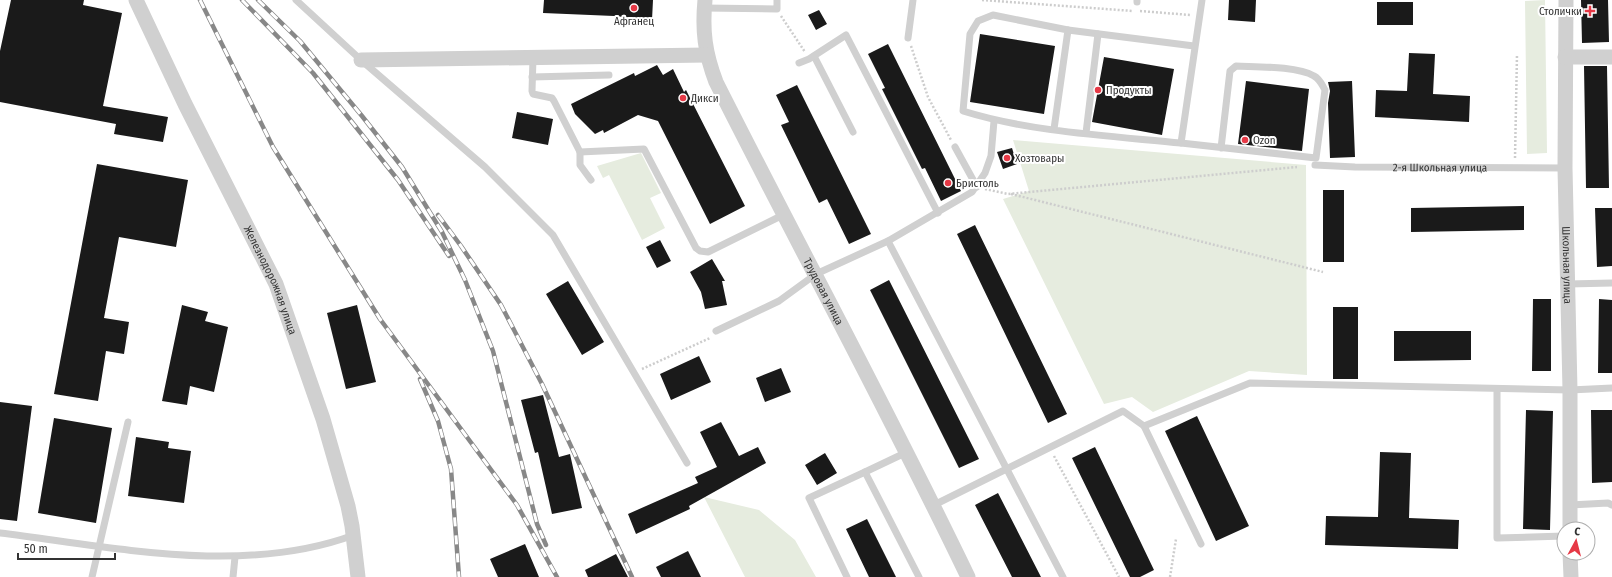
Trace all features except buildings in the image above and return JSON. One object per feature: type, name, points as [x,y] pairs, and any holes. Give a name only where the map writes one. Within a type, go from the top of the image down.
[{"type":"street","name":"Железнодорожная улица","points":[[136,0],[185,104],[276,284],[323,419],[348,506],[354,535],[358,577]]},
{"type":"street","name":"Школьная улица","points":[[1566,0],[1565,168],[1570,390],[1570,521]]},
{"type":"street","name":"Трудовая улица","points":[[705,4],[704,41],[716,82],[783,215],[816,274],[905,453],[934,505],[968,577]]},
{"type":"street","points":[[361,60],[707,55]]},
{"type":"street","points":[[1565,57],[1612,57]]},
{"type":"street","points":[[1570,561],[1571,577]]},
{"type":"lane","points":[[296,0],[361,60],[485,167],[553,235],[687,463]]},
{"type":"lane","points":[[705,4],[777,10],[777,0]]},
{"type":"lane","points":[[908,38],[913,0]]},
{"type":"lane","points":[[1181,143],[1194,46],[1202,0]]},
{"type":"lane","points":[[1194,46],[1068,30],[993,15],[983,18],[975,24],[970,34],[963,110],[994,121],[1086,133],[1181,143],[1221,148],[1316,158],[1325,90],[1321,82],[1314,76],[1300,71],[1236,66],[1230,71],[1221,148]]},
{"type":"lane","points":[[1054,129],[1068,30]]},
{"type":"lane","points":[[1086,133],[1098,34]]},
{"type":"lane","points":[[799,63],[812,58],[846,35],[938,213]]},
{"type":"lane","points":[[533,58],[533,94],[552,98],[580,152],[580,165],[591,180]]},
{"type":"lane","points":[[812,58],[853,132]]},
{"type":"lane","points":[[532,77],[608,75]]},
{"type":"lane","points":[[716,331],[780,301],[816,274],[888,240],[938,213],[972,192],[977,187],[991,156],[994,121]]},
{"type":"lane","points":[[955,147],[977,187]]},
{"type":"lane","points":[[580,152],[644,149],[696,248],[700,251],[708,252],[783,215]]},
{"type":"lane","name":"2-я Школьная улица","points":[[1315,165],[1355,167],[1565,168]]},
{"type":"lane","points":[[888,240],[1063,577]]},
{"type":"lane","points":[[1568,284],[1612,282]]},
{"type":"lane","points":[[1144,426],[1250,383],[1497,389],[1570,390],[1612,388]]},
{"type":"lane","points":[[1497,389],[1497,538],[1556,536]]},
{"type":"lane","points":[[934,505],[1123,411],[1144,426],[1201,544]]},
{"type":"lane","points":[[92,577],[128,422]]},
{"type":"lane","points":[[848,577],[810,498],[905,453]]},
{"type":"lane","points":[[865,472],[919,577]]},
{"type":"lane","points":[[1570,505],[1608,503],[1612,505]]},
{"type":"lane","points":[[0,533],[169,554],[235,557],[284,553],[337,542],[354,535]]},
{"type":"lane","points":[[233,577],[235,557]]},
{"type":"path","points":[[982,0],[1199,16]]},
{"type":"path","points":[[777,10],[812,58]]},
{"type":"path","points":[[908,38],[928,97],[955,147]]},
{"type":"path","points":[[1515,161],[1517,54]]},
{"type":"path","points":[[1008,194],[1315,165]]},
{"type":"path","points":[[977,187],[1322,272]]},
{"type":"path","points":[[1050,448],[1118,577]]},
{"type":"path","points":[[1170,577],[1176,539]]},
{"type":"shaded area","points":[[1545,0],[1547,153],[1527,154],[1525,1]]},
{"type":"shaded area","points":[[1013,140],[1306,165],[1307,375],[1249,371],[1153,412],[1132,397],[1104,404],[1003,199],[1029,191]]},
{"type":"shaded area","points":[[641,153],[661,193],[650,198],[665,228],[642,240],[609,175],[603,178],[597,166]]},
{"type":"shaded area","points":[[704,497],[759,510],[795,540],[816,577],[745,577]]},
{"type":"railway","points":[[200,0],[273,147],[380,319],[517,505],[557,577]]},
{"type":"railway","points":[[242,0],[313,73],[398,180],[449,256]]},
{"type":"railway","points":[[258,0],[300,41],[362,116],[402,167],[442,232],[465,280],[493,351],[537,524],[546,545]]},
{"type":"railway","points":[[438,215],[501,305],[542,384],[632,577]]},
{"type":"railway","points":[[420,379],[438,421],[451,469],[459,577]]},
{"type":"place","name":"Афганец","points":[[634,8]]},
{"type":"place","name":"Столички","points":[[1590,11]]},
{"type":"place","name":"Продукты","points":[[1098,90]]},
{"type":"place","name":"Дикси","points":[[683,98]]},
{"type":"place","name":"Ozon","points":[[1245,140]]},
{"type":"place","name":"Хозтовары","points":[[1007,158]]},
{"type":"place","name":"Бристоль","points":[[948,183]]}]
